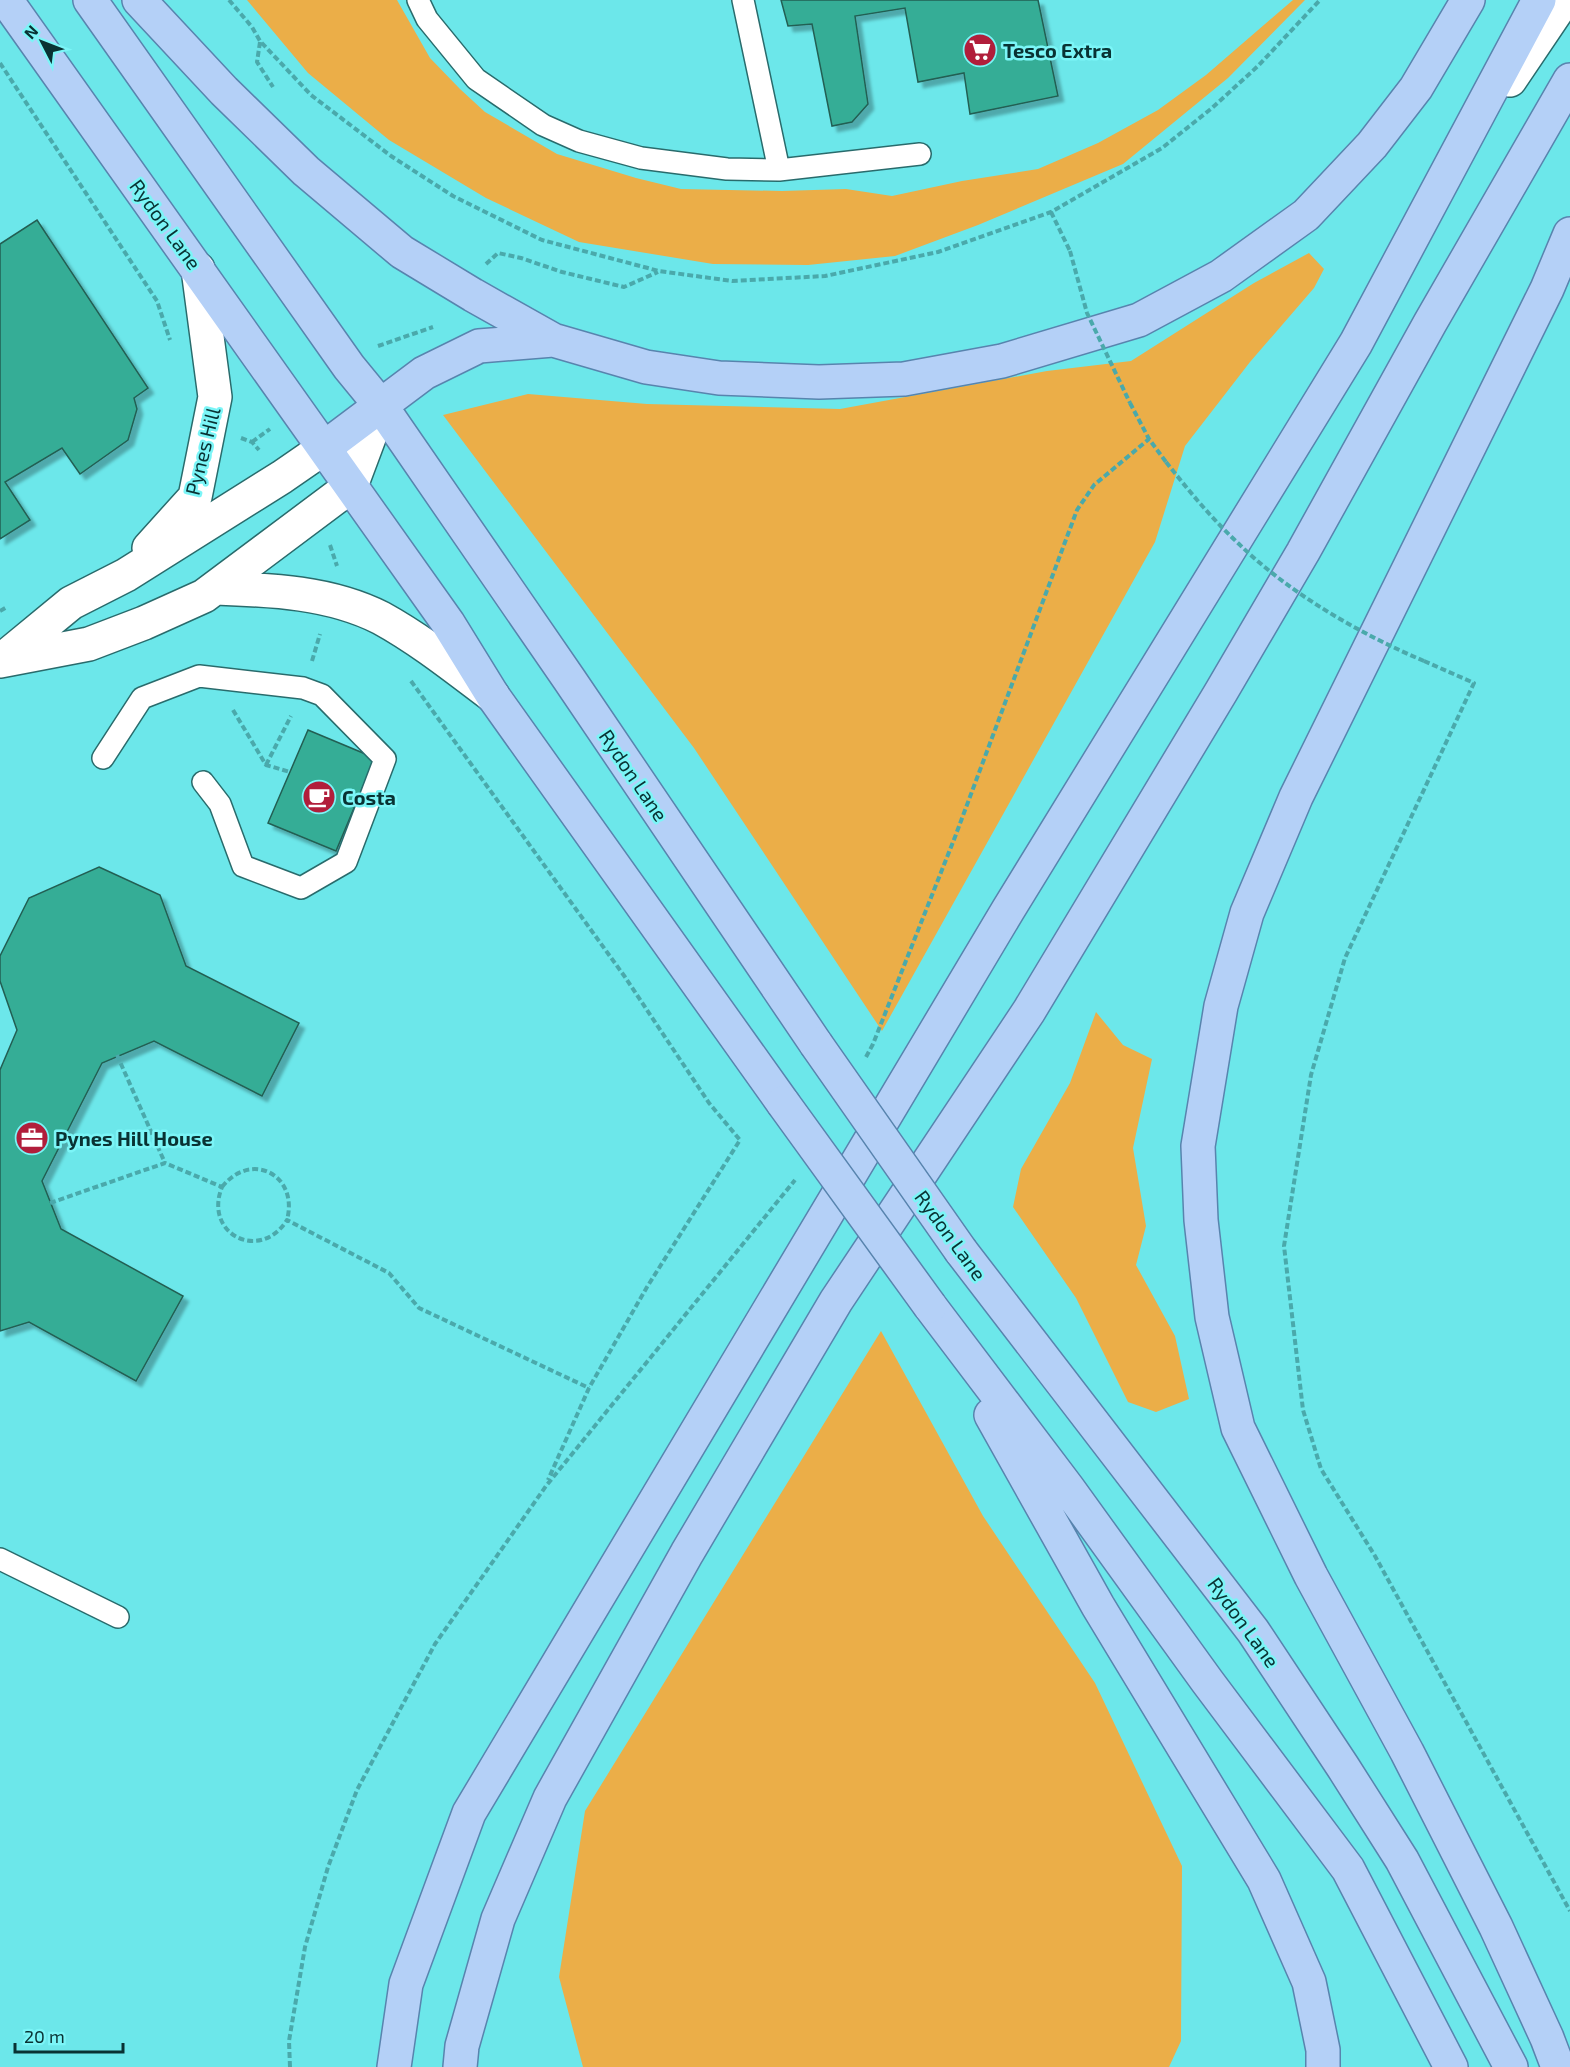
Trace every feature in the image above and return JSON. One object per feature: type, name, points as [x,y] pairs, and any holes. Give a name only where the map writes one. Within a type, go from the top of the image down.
[{"type":"main road","name":"Rydon Lane","points":[[6,0],[448,623],[494,696],[783,1103],[930,1306],[1067,1487],[1207,1681],[1348,1869],[1450,2067]]},
{"type":"main road","name":"Rydon Lane","points":[[90,0],[349,367],[381,406],[816,1044],[961,1251],[1253,1631],[1344,1767],[1402,1860],[1511,2067]]},
{"type":"main road","points":[[139,0],[224,91],[306,171],[402,252],[553,340],[646,367],[719,378],[829,382],[904,379],[1002,361],[1139,320],[1221,276],[1306,215],[1372,145],[1416,88],[1468,0]]},
{"type":"main road","points":[[394,2067],[406,1984],[469,1814],[1008,910],[1356,343],[1539,0]]},
{"type":"main road","points":[[460,2067],[462,2046],[498,1919],[550,1798],[687,1553],[836,1302],[1029,1011],[1221,692],[1303,552],[1430,323],[1570,80]]},
{"type":"main road","points":[[1558,2067],[1496,1927],[1407,1752],[1311,1576],[1238,1428],[1212,1317],[1201,1220],[1198,1146],[1221,1006],[1247,913],[1296,796],[1547,289],[1570,234]]},
{"type":"main road","points":[[324,448],[424,373],[479,346],[553,340]]},
{"type":"main road","points":[[930,1306],[1098,1606],[1264,1880],[1309,1982],[1323,2050],[1323,2067]]},
{"type":"street","points":[[1440,184],[1564,0]]},
{"type":"street","name":"Pynes Hill","points":[[126,574],[195,496],[215,397],[198,269]]},
{"type":"street","points":[[351,486],[381,406]]},
{"type":"street","name":"Pynes Hill","points":[[0,661],[71,603],[126,574],[282,477],[324,448]]},
{"type":"street","name":"Pynes Hill","points":[[0,661],[89,644],[204,596],[351,486]]},
{"type":"street","points":[[215,588],[283,591],[332,600],[378,617],[415,639],[494,696]]},
{"type":"lane","points":[[418,0],[427,19],[476,79],[543,125],[579,141],[641,158],[727,170],[779,170],[920,154]]},
{"type":"lane","points":[[743,0],[779,170]]},
{"type":"lane","points":[[104,758],[142,698],[200,676],[303,688],[322,695],[385,759],[346,862],[301,888],[243,866],[220,804],[203,782]]},
{"type":"lane","points":[[0,1559],[118,1617]]},
{"type":"path","points":[[229,0],[252,27],[260,41],[311,95],[391,156],[453,196],[542,240],[659,271],[732,281],[825,276],[938,252],[1051,212],[1162,148],[1212,108],[1258,66],[1320,0]]},
{"type":"path","points":[[0,63],[157,301],[170,342]]},
{"type":"path","points":[[1051,212],[1070,251],[1088,313],[1130,403],[1149,439],[1198,502],[1240,546],[1304,597],[1389,646],[1474,683],[1345,958],[1311,1075],[1284,1246],[1303,1410],[1321,1469],[1375,1556],[1570,1911]]},
{"type":"path","points":[[862,1065],[873,1044],[955,837],[1077,510],[1094,485],[1149,439]]},
{"type":"path","points":[[252,442],[282,477]]},
{"type":"path","points":[[311,517],[328,540],[338,571],[332,600]]},
{"type":"path","points":[[0,611],[9,606]]},
{"type":"path","points":[[403,675],[412,682],[625,976],[709,1103],[740,1140],[647,1287],[590,1388],[546,1486]]},
{"type":"path","points":[[223,708],[232,709],[266,765],[290,772]]},
{"type":"path","points":[[266,765],[292,716]]},
{"type":"path","points":[[117,1055],[165,1163]]},
{"type":"path","points":[[50,1203],[165,1163],[222,1187]]},
{"type":"path","points":[[248,1169],[269,1172],[279,1179],[286,1189],[290,1210],[281,1230],[272,1237],[260,1241],[248,1241],[233,1236],[219,1217],[217,1207],[222,1187],[228,1178],[248,1169]]},
{"type":"path","points":[[290,2067],[289,2041],[305,1947],[328,1867],[357,1790],[435,1644],[546,1486],[784,1195],[797,1176]]},
{"type":"path","points":[[287,1220],[388,1273],[419,1308],[590,1388]]},
{"type":"shaded area","points":[[247,0],[397,0],[430,58],[460,89],[485,112],[557,154],[681,189],[782,191],[846,189],[892,196],[962,181],[1038,169],[1098,143],[1158,110],[1206,75],[1293,0],[1305,0],[1228,78],[1123,164],[978,225],[895,256],[808,265],[713,264],[579,242],[486,198],[389,140],[308,73]]},
{"type":"shaded area","points":[[1309,253],[1324,269],[1314,288],[1250,362],[1185,446],[1155,542],[882,1031],[694,748],[443,415],[528,394],[647,404],[840,409],[1047,371],[1131,361],[1254,283]]},
{"type":"shaded area","points":[[1096,1012],[1123,1045],[1152,1059],[1133,1148],[1146,1226],[1136,1265],[1175,1336],[1189,1399],[1156,1412],[1128,1402],[1076,1298],[1013,1207],[1021,1169],[1070,1083]]},
{"type":"shaded area","points":[[881,1331],[983,1516],[1095,1683],[1182,1866],[1181,2041],[1169,2067],[583,2067],[559,1977],[585,1811]]},
{"type":"building","name":"Tesco Extra","points":[[781,0],[1038,0],[1058,96],[970,114],[964,73],[918,82],[905,8],[855,16],[868,104],[852,122],[832,126],[812,24],[788,26]]},
{"type":"building","points":[[37,220],[148,388],[134,398],[137,409],[128,440],[80,474],[62,448],[5,482],[30,520],[0,539],[0,244]]},
{"type":"building","name":"Costa","points":[[308,730],[375,758],[336,851],[268,823]]},
{"type":"building","name":"Pynes Hill House","points":[[99,867],[160,895],[186,966],[299,1023],[262,1096],[154,1041],[102,1063],[42,1181],[61,1229],[183,1296],[136,1381],[29,1322],[0,1331],[0,1070],[17,1030],[0,981],[0,956],[29,898]]},
{"type":"place","name":"Tesco Extra","points":[[980,50]]},
{"type":"place","name":"Costa","points":[[319,797]]},
{"type":"place","name":"Pynes Hill House","points":[[32,1138]]}]
